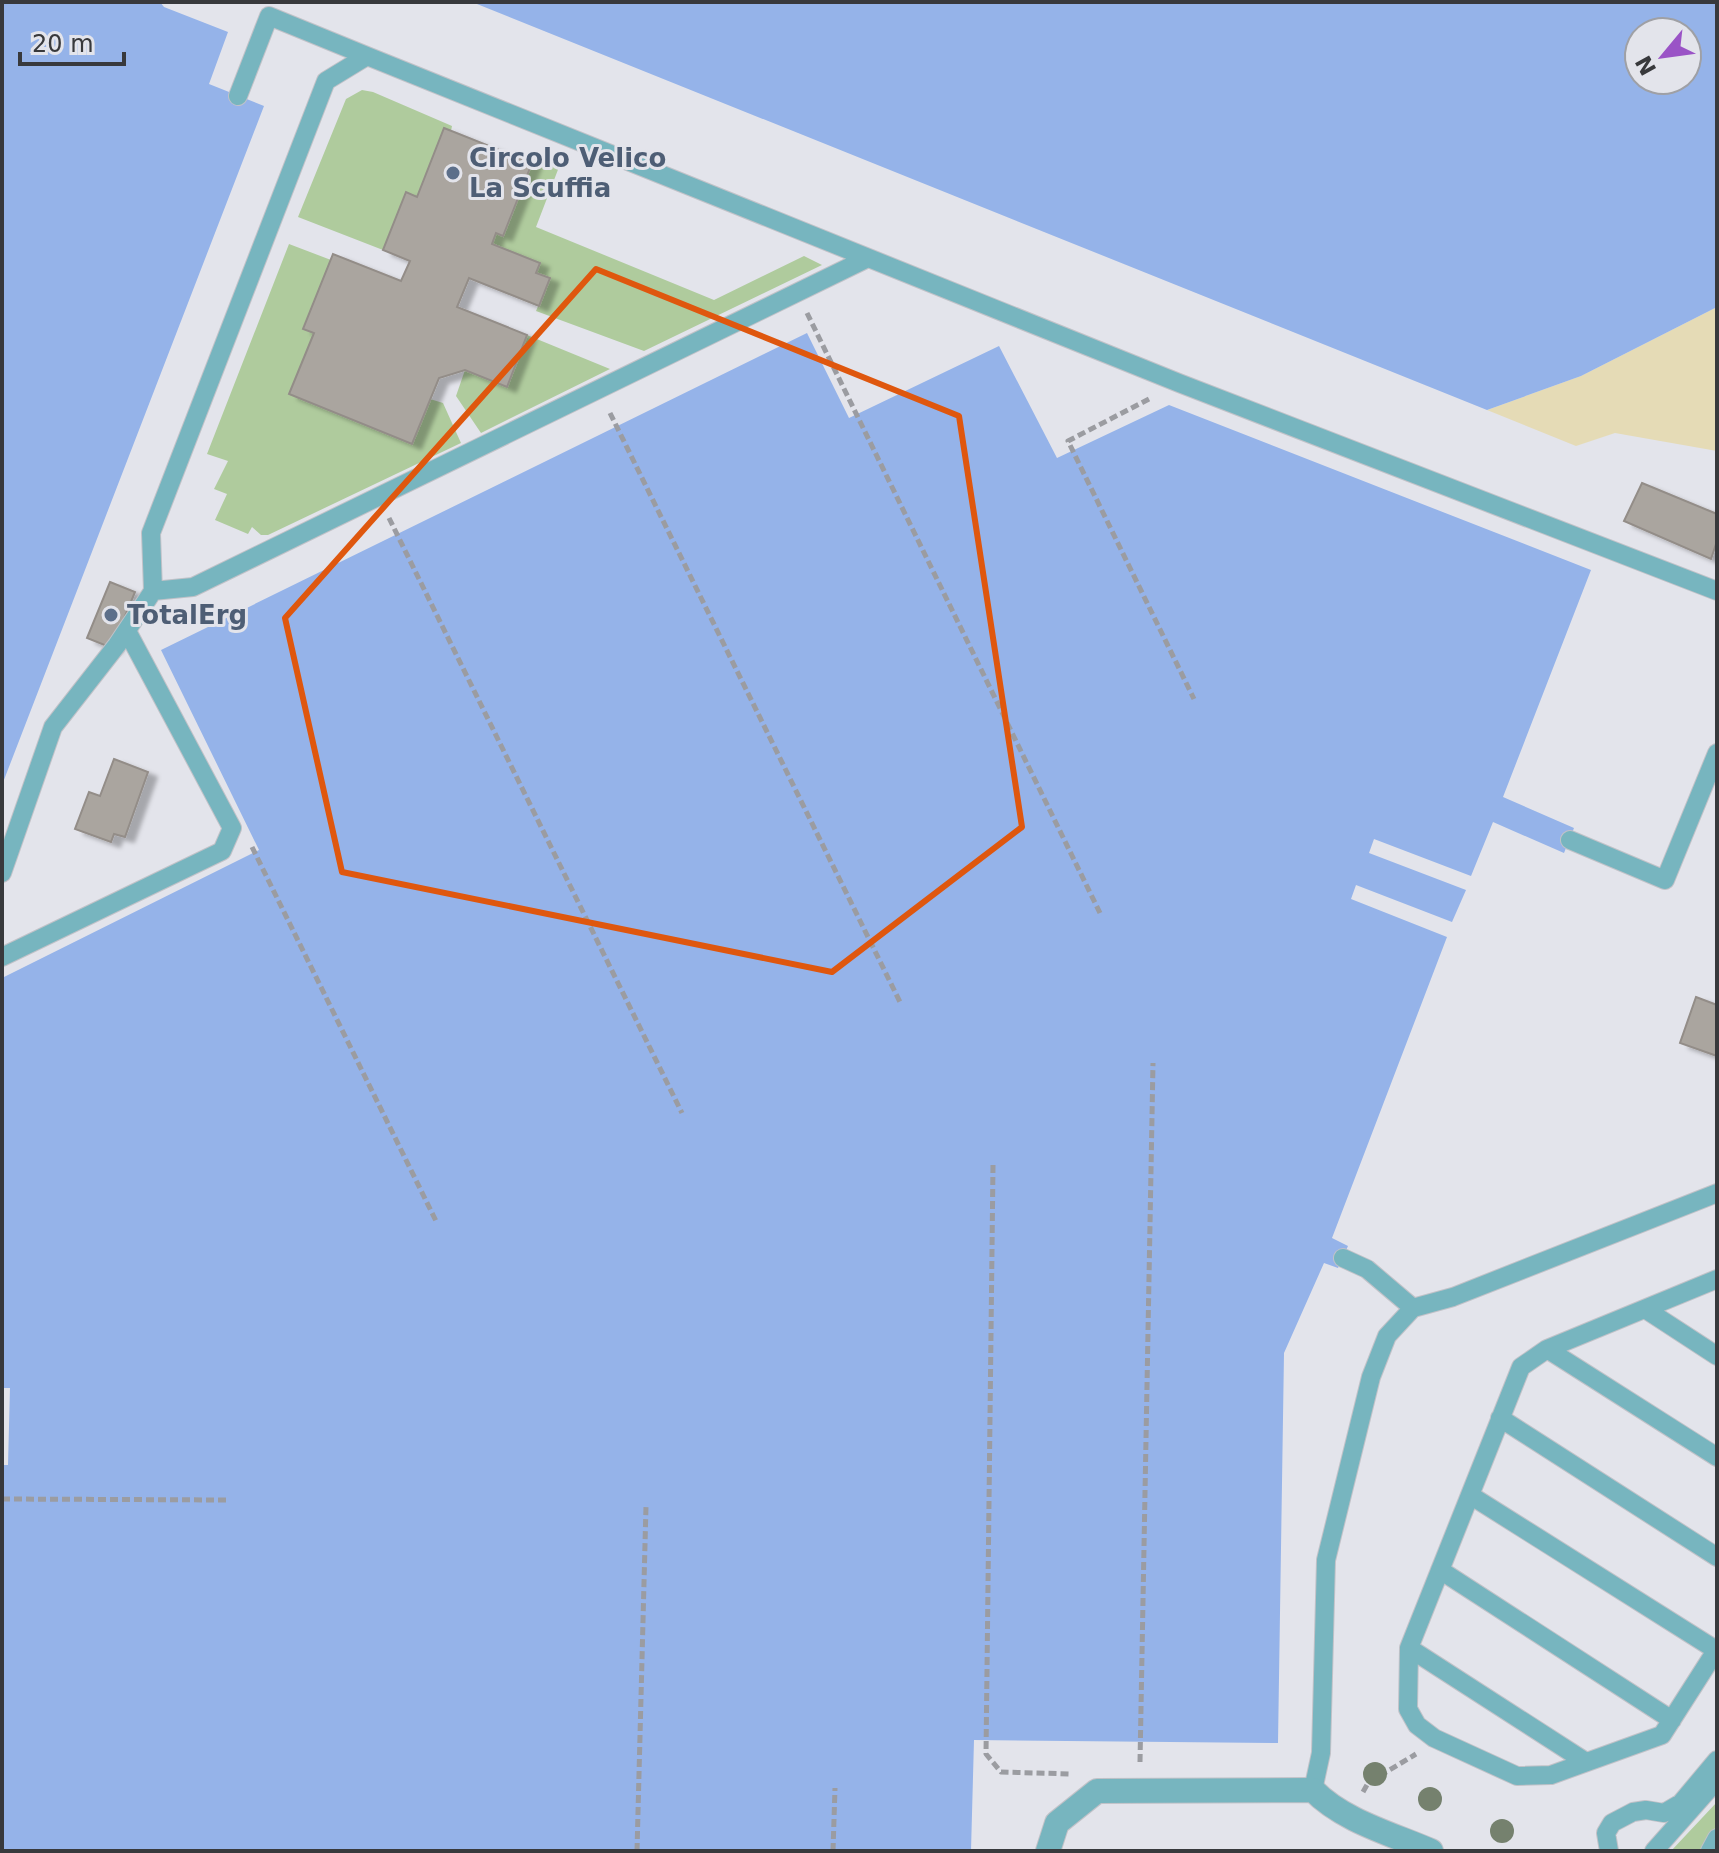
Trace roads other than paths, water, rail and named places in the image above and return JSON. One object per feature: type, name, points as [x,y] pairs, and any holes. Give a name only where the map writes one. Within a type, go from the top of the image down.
[{"type":"street","points":[[1048,1851],[1057,1823],[1097,1791],[1313,1790],[1350,1816],[1431,1851]]},
{"type":"lane","points":[[238,96],[269,16],[866,259],[1717,591]]},
{"type":"lane","points":[[2,873],[53,727],[127,631],[153,591],[151,533],[326,81],[367,56]]},
{"type":"lane","points":[[153,591],[193,587],[866,259]]},
{"type":"lane","points":[[2,957],[222,851],[232,828],[127,631]]},
{"type":"lane","points":[[1570,840],[1665,880],[1717,753]]},
{"type":"lane","points":[[1313,1790],[1321,1753],[1326,1560],[1371,1377],[1387,1336],[1413,1308],[1453,1297],[1717,1193]]},
{"type":"lane","points":[[1343,1258],[1367,1269],[1413,1308]]},
{"type":"lane","points":[[1470,1495],[1717,1649],[1662,1735],[1551,1775],[1517,1776],[1434,1738],[1417,1725],[1408,1709],[1409,1648],[1521,1367],[1547,1349],[1717,1279]]},
{"type":"lane","points":[[1645,1309],[1717,1356]]},
{"type":"lane","points":[[1547,1349],[1717,1457]]},
{"type":"lane","points":[[1500,1418],[1717,1557]]},
{"type":"lane","points":[[1440,1570],[1672,1720]]},
{"type":"lane","points":[[1409,1648],[1586,1762]]},
{"type":"lane","points":[[1691,1689],[1717,1669]]},
{"type":"lane","points":[[1609,1851],[1606,1833],[1612,1823],[1633,1812],[1646,1810],[1664,1813],[1681,1803],[1717,1760]]},
{"type":"lane","points":[[1654,1851],[1717,1780]]},
{"type":"lane","points":[[1710,1851],[1717,1838]]},
{"type":"water","points":[[2,2],[160,2],[164,7],[228,32],[209,84],[264,106],[2,785]]},
{"type":"water","points":[[472,2],[1717,2],[1717,307],[1581,376],[1487,410]]},
{"type":"water","points":[[807,333],[849,418],[999,346],[1057,458],[1169,405],[1591,570],[1503,797],[1574,828],[1564,853],[1493,822],[1471,876],[1374,839],[1369,853],[1466,890],[1452,922],[1356,885],[1351,899],[1447,937],[1332,1238],[1348,1246],[1338,1268],[1324,1263],[1284,1353],[1278,1743],[974,1740],[971,1851],[2,1851],[2,1465],[8,1465],[10,1388],[2,1388],[2,978],[259,850],[161,650]]},
{"type":"place","name":"Circolo Velico La Scuffia","points":[[453,173]]},
{"type":"place","name":"TotalErg","points":[[111,615]]}]
